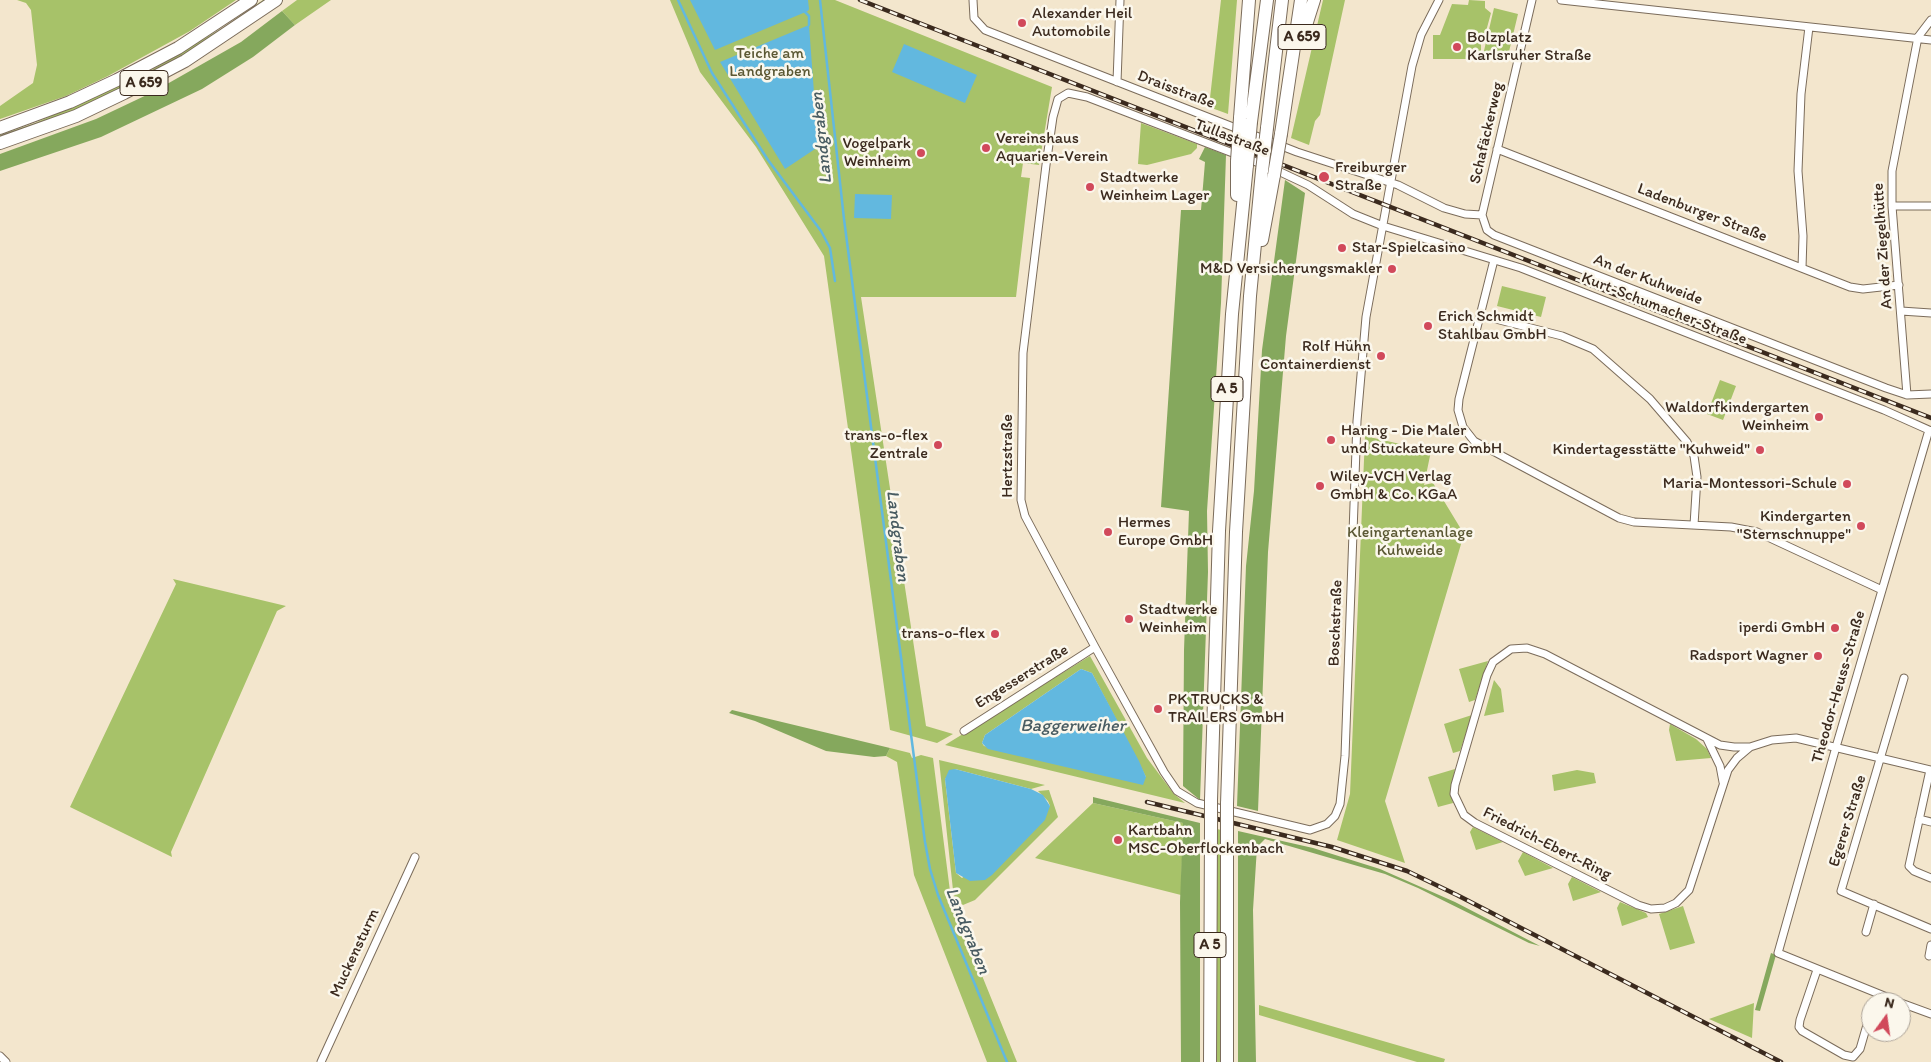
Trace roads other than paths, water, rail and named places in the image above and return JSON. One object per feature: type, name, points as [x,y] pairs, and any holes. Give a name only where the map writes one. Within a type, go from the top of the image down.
[{"type":"highway","name":"A 659","points":[[0,128],[70,102],[117,80],[178,48],[251,0]]},
{"type":"highway","name":"A 659","points":[[0,143],[76,116],[124,93],[185,61],[276,0]]},
{"type":"highway","name":"A 5","points":[[1210,1062],[1211,827],[1219,532],[1245,120],[1245,0]]},
{"type":"highway","name":"A 5","points":[[1246,29],[1249,0]]},
{"type":"highway","name":"A 5","points":[[1245,120],[1266,0]]},
{"type":"highway","points":[[1268,173],[1266,128],[1282,0]]},
{"type":"highway","points":[[1268,173],[1281,134],[1301,0]]},
{"type":"highway","name":"A 659","points":[[1291,74],[1314,0]]},
{"type":"highway","name":"A 5","points":[[1227,1062],[1227,804],[1236,532],[1250,296],[1268,173]]},
{"type":"street","name":"Draisstraße","points":[[973,0],[974,18],[985,30],[1297,152],[1391,182]]},
{"type":"street","points":[[1117,82],[1120,0]]},
{"type":"street","points":[[1383,226],[1412,66],[1421,35],[1439,0]]},
{"type":"street","name":"Schafäckerweg","points":[[1482,215],[1532,0]]},
{"type":"street","points":[[1561,0],[1918,37],[1931,40]]},
{"type":"street","points":[[1918,37],[1931,20]]},
{"type":"street","points":[[1802,268],[1803,236],[1798,171],[1802,82],[1808,27]]},
{"type":"street","name":"An der Ziegelhütte","points":[[1906,395],[1892,206],[1894,154],[1918,37]]},
{"type":"street","name":"Tullastraße","points":[[1064,94],[1074,93],[1087,97],[1290,175],[1336,205],[1383,226]]},
{"type":"street","name":"Hertzstraße","points":[[1064,94],[1058,99],[1053,117],[1023,353],[1020,492],[1025,516],[1164,772],[1177,791],[1197,803]]},
{"type":"street","name":"Ladenburger Straße","points":[[1497,149],[1850,287],[1863,289],[1899,285]]},
{"type":"street","points":[[1391,182],[1444,208],[1465,214],[1482,215]]},
{"type":"street","points":[[1892,206],[1931,206]]},
{"type":"street","name":"An der Kuhweide","points":[[1482,215],[1487,230],[1494,235],[1906,395]]},
{"type":"street","name":"Kurt-Schumacher-Straße","points":[[1383,226],[1521,268],[1778,368],[1930,430]]},
{"type":"street","name":"Boschstraße","points":[[1197,803],[1310,830],[1327,824],[1335,816],[1340,804],[1345,756],[1361,354],[1371,281],[1383,226]]},
{"type":"street","points":[[1494,260],[1458,410],[1462,427],[1474,441],[1619,518],[1634,522],[1746,529],[1763,534],[1882,590]]},
{"type":"street","points":[[1901,311],[1931,314]]},
{"type":"street","points":[[1480,316],[1562,336],[1586,346],[1612,364],[1650,399],[1687,442],[1694,456],[1697,477],[1694,525]]},
{"type":"street","points":[[1906,395],[1931,394]]},
{"type":"street","name":"Theodor-Heuss-Straße","points":[[1816,970],[1778,953],[1836,747],[1930,430]]},
{"type":"street","name":"Engesserstraße","points":[[964,731],[1095,647]]},
{"type":"street","name":"Friedrich-Ebert-Ring","points":[[1750,747],[1737,758],[1728,770],[1689,890],[1676,903],[1666,908],[1651,909],[1638,905],[1475,823],[1464,815],[1456,802],[1455,784],[1488,675],[1493,662],[1511,649],[1527,648],[1545,654],[1720,745],[1750,747],[1772,740],[1796,738],[1931,770]]},
{"type":"street","name":"Egerer Straße","points":[[1874,904],[1842,891],[1904,678]]},
{"type":"street","points":[[1707,738],[1720,766],[1723,783]]},
{"type":"street","points":[[1931,770],[1918,819],[1909,866],[1914,871],[1931,878]]},
{"type":"street","points":[[1918,819],[1931,822]]},
{"type":"street","name":"Muckensturm","points":[[320,1062],[415,856]]},
{"type":"street","points":[[1866,932],[1874,904],[1931,928]]},
{"type":"street","points":[[1929,956],[1931,945]]},
{"type":"street","points":[[1862,1042],[1854,1057],[1844,1055],[1802,1031],[1799,1027],[1800,1020],[1816,970],[1873,992]]},
{"type":"street","points":[[1911,1006],[1931,1014]]},
{"type":"street","points":[[0,1056],[6,1062]]},
{"type":"water","points":[[690,0],[808,0],[809,9],[715,50]]},
{"type":"water","points":[[809,25],[818,147],[785,169],[720,62]]},
{"type":"water","points":[[904,44],[977,75],[965,103],[892,72]]},
{"type":"water","points":[[855,194],[892,195],[891,219],[854,218]]},
{"type":"water","name":"Baggerweiher","points":[[1081,669],[1092,673],[1139,761],[1146,777],[1143,785],[988,749],[982,743],[985,735]]},
{"type":"water","name":"Baggerweiher","points":[[955,769],[1031,789],[1043,795],[1050,806],[1045,820],[985,880],[970,881],[956,873],[945,779],[949,770]]},
{"type":"waterway","points":[[678,0],[712,73],[768,160],[821,231],[830,248],[835,281]]},
{"type":"waterway","name":"Landgraben","points":[[820,0],[844,219],[925,842],[930,869],[938,895],[1007,1062]]},
{"type":"waterway","points":[[805,12],[809,16],[809,25]]},
{"type":"railway","points":[[860,0],[1931,418]]},
{"type":"railway","points":[[1147,802],[1332,847],[1407,871],[1781,1062]]},
{"type":"place","name":"Alexander Heil Automobile","points":[[1022,23]]},
{"type":"place","name":"Bolzplatz Karlsruher Straße","points":[[1457,47]]},
{"type":"place","name":"Vereinshaus Aquarien-Verein","points":[[986,148]]},
{"type":"place","name":"Vogelpark Weinheim","points":[[921,153]]},
{"type":"place","name":"Freiburger Straße","points":[[1324,177]]},
{"type":"place","name":"Stadtwerke Weinheim Lager","points":[[1090,187]]},
{"type":"place","name":"Star-Spielcasino","points":[[1342,248]]},
{"type":"place","name":"M&D Versicherungsmakler","points":[[1392,269]]},
{"type":"place","name":"Erich Schmidt Stahlbau GmbH","points":[[1428,326]]},
{"type":"place","name":"Rolf Hühn Containerdienst","points":[[1381,356]]},
{"type":"place","name":"Waldorfkindergarten Weinheim","points":[[1819,417]]},
{"type":"place","name":"Haring - Die Maler und Stuckateure GmbH","points":[[1331,440]]},
{"type":"place","name":"trans-o-flex Zentrale","points":[[938,445]]},
{"type":"place","name":"Kindertagesstätte \"Kuhweid\"","points":[[1760,450]]},
{"type":"place","name":"Maria-Montessori-Schule","points":[[1847,484]]},
{"type":"place","name":"Wiley-VCH Verlag GmbH & Co. KGaA","points":[[1320,486]]},
{"type":"place","name":"Kindergarten \"Sternschnuppe\"","points":[[1861,526]]},
{"type":"place","name":"Hermes Europe GmbH","points":[[1108,532]]},
{"type":"place","name":"Stadtwerke Weinheim","points":[[1129,619]]},
{"type":"place","name":"iperdi GmbH","points":[[1835,628]]},
{"type":"place","name":"trans-o-flex","points":[[995,634]]},
{"type":"place","name":"Radsport Wagner","points":[[1818,656]]},
{"type":"place","name":"PK TRUCKS & TRAILERS GmbH","points":[[1158,709]]},
{"type":"place","name":"Kartbahn MSC-Oberflockenbach","points":[[1118,840]]},
{"type":"park label","name":"Teiche am Landgraben","points":[[770,63]]},
{"type":"park label","name":"Kleingartenanlage Kuhweide","points":[[1410,542]]}]
